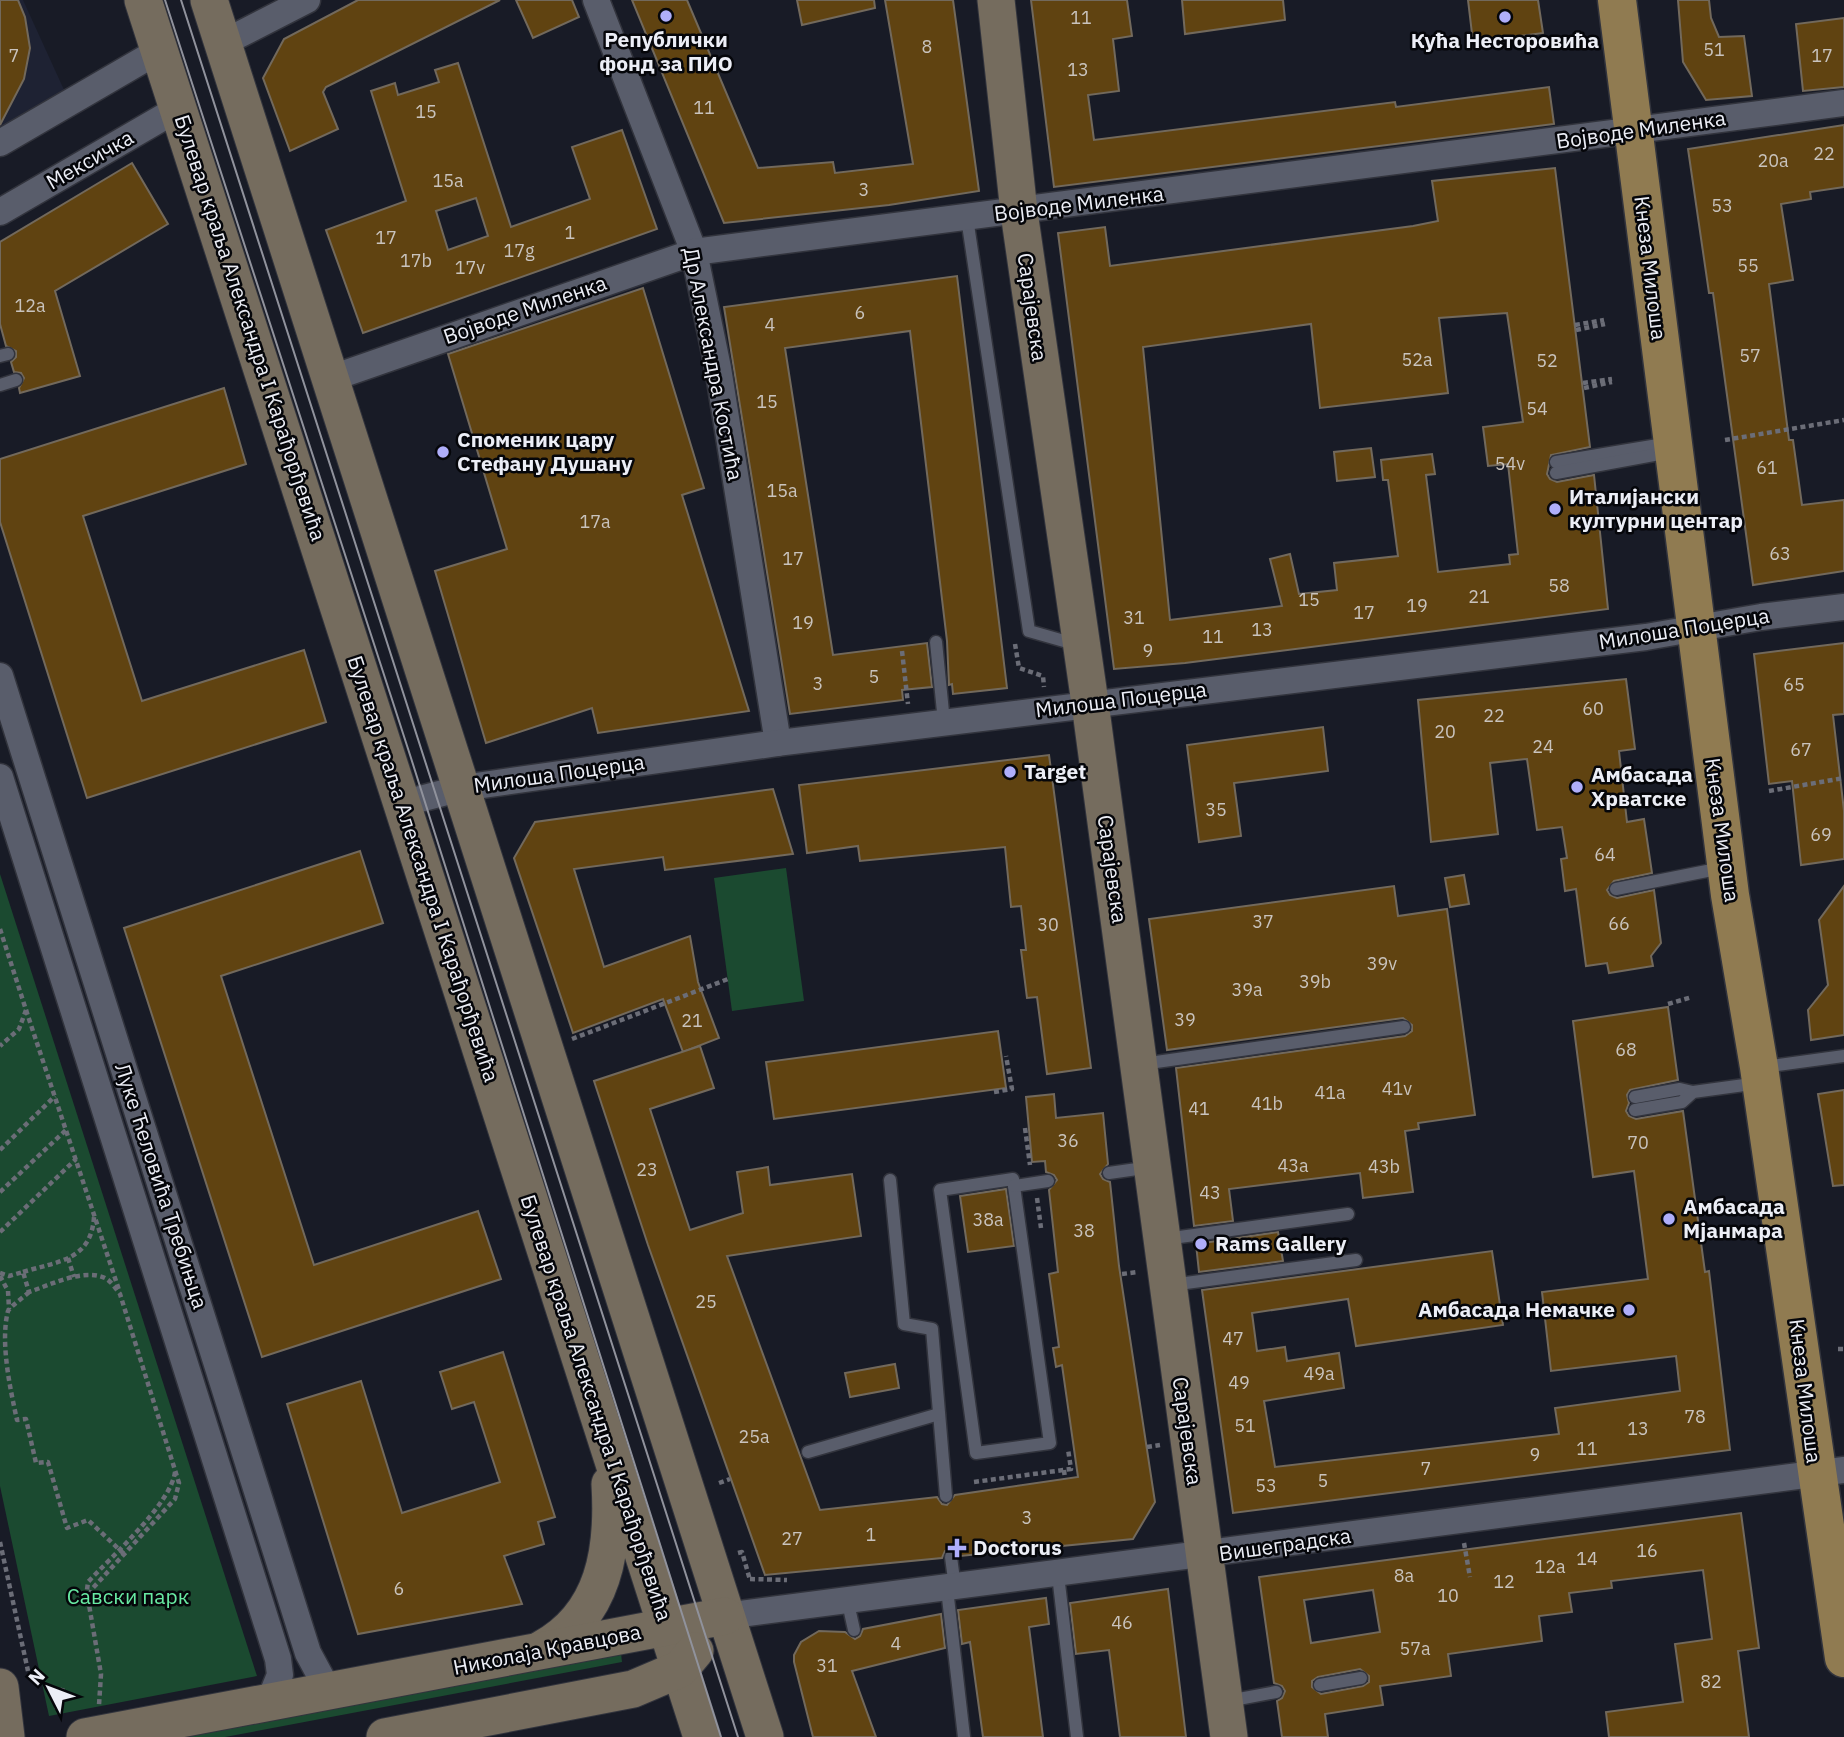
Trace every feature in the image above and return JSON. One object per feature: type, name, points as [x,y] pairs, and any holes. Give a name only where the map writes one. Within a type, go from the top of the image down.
[{"type":"main road","name":"Булевар краља Александра I Карађорђевића","points":[[144,0],[702,1737]]},
{"type":"main road","points":[[209,0],[332,377],[765,1737]]},
{"type":"main road","name":"Сарајевска","points":[[996,0],[1018,212],[1090,703],[1161,1240],[1153,1279],[1203,1556],[1229,1737]]},
{"type":"main road","name":"Кнеза Милоша","points":[[1616,0],[1726,867],[1830,1472],[1844,1658]]},
{"type":"main road","points":[[525,1654],[543,1648],[559,1638],[583,1614],[602,1583],[611,1522],[607,1441]]},
{"type":"main road","points":[[385,1737],[634,1689],[680,1669],[725,1616]]},
{"type":"main road","name":"Николаја Кравцова","points":[[92,1723],[269,1702],[725,1616]]},
{"type":"main road","points":[[6,1737],[15,1685]]},
{"type":"street","points":[[223,43],[307,0]]},
{"type":"street","name":"Др Александра Костића","points":[[596,0],[694,252],[725,366],[763,592],[778,743]]},
{"type":"street","points":[[0,143],[160,50]]},
{"type":"street","name":"Војводе Миленка","points":[[332,377],[694,252],[1844,103]]},
{"type":"street","name":"Мексичка","points":[[0,212],[179,108]]},
{"type":"street","name":"Милоша Поцерца","points":[[401,804],[462,789],[778,743],[1695,631],[1761,617],[1844,607]]},
{"type":"street","name":"Луке Ћеловића Требињца","points":[[0,676],[308,1653],[321,1679],[332,1690]]},
{"type":"street","name":"Луке Ћеловића Требињца","points":[[0,777],[278,1659],[280,1675],[269,1702]]},
{"type":"street","name":"Вишеградска","points":[[725,1616],[1058,1575],[1830,1472]]},
{"type":"lane","points":[[967,218],[1029,631],[1082,646]]},
{"type":"lane","points":[[0,385],[16,380]]},
{"type":"lane","points":[[1556,468],[1672,447]]},
{"type":"lane","points":[[936,642],[944,722]]},
{"type":"lane","points":[[1616,889],[1726,867]]},
{"type":"lane","points":[[1138,1064],[1404,1027]]},
{"type":"lane","points":[[1635,1103],[1680,1089],[1693,1093],[1844,1056]]},
{"type":"lane","points":[[1110,1177],[1152,1171]]},
{"type":"lane","points":[[890,1180],[904,1324],[932,1329],[946,1496]]},
{"type":"lane","points":[[1013,1180],[1015,1190],[1050,1443],[976,1453],[940,1190],[1013,1180]]},
{"type":"lane","points":[[1015,1190],[1048,1185]]},
{"type":"lane","points":[[1161,1240],[1348,1214]]},
{"type":"lane","points":[[1153,1279],[1356,1260]]},
{"type":"lane","points":[[808,1452],[939,1414]]},
{"type":"lane","points":[[951,1557],[951,1588],[964,1737]]},
{"type":"lane","points":[[1058,1575],[1077,1737]]},
{"type":"lane","points":[[850,1612],[854,1630]]},
{"type":"lane","points":[[1320,1685],[1361,1678]]},
{"type":"lane","points":[[1224,1702],[1276,1692]]},
{"type":"path","points":[[1576,327],[1604,322]]},
{"type":"path","points":[[1584,386],[1612,380]]},
{"type":"path","points":[[1725,440],[1844,420]]},
{"type":"path","points":[[902,651],[908,708]]},
{"type":"path","points":[[1769,791],[1844,779]]},
{"type":"path","points":[[0,929],[94,1212],[179,1483],[175,1499],[92,1589],[88,1610]]},
{"type":"path","points":[[571,1040],[728,979]]},
{"type":"path","points":[[1668,1004],[1692,997]]},
{"type":"path","points":[[0,1046],[19,1029],[26,1010]]},
{"type":"path","points":[[994,1093],[1012,1089],[1006,1056]]},
{"type":"path","points":[[0,1150],[55,1096]]},
{"type":"path","points":[[1025,1128],[1028,1153]]},
{"type":"path","points":[[0,1192],[66,1130]]},
{"type":"path","points":[[0,1232],[76,1160]]},
{"type":"path","points":[[0,1275],[9,1276],[68,1258],[85,1248],[90,1239],[94,1212]]},
{"type":"path","points":[[68,1258],[74,1277]]},
{"type":"path","points":[[23,1272],[29,1292]]},
{"type":"path","points":[[1122,1274],[1153,1279]]},
{"type":"path","points":[[0,1275],[8,1291],[9,1310],[1,1331],[1,1350],[17,1420],[26,1419],[36,1463],[48,1462],[67,1528],[88,1520],[124,1554]]},
{"type":"path","points":[[9,1310],[29,1292],[74,1277],[91,1275],[106,1278],[120,1294]]},
{"type":"path","points":[[1147,1447],[1162,1445]]},
{"type":"path","points":[[92,1723],[101,1674],[85,1592],[88,1582],[163,1501],[173,1484],[176,1470]]},
{"type":"path","points":[[1063,1470],[1065,1479]]},
{"type":"path","points":[[719,1483],[730,1479]]},
{"type":"path","points":[[1463,1535],[1470,1577]]},
{"type":"path","points":[[0,1542],[15,1685]]},
{"type":"path","points":[[56,1709],[63,1688]]},
{"type":"shaded area","points":[[0,0],[23,0],[65,92],[0,129]]},
{"type":"green space","points":[[786,868],[804,1001],[732,1011],[714,878]]},
{"type":"green space","name":"Савски парк","points":[[0,874],[257,1676],[49,1716],[0,1486]]},
{"type":"green space","points":[[620,1645],[622,1662],[225,1737],[135,1737]]},
{"type":"building","points":[[0,0],[18,0],[25,17],[30,48],[24,79],[0,125]]},
{"type":"building","points":[[358,0],[500,0],[326,87],[323,92],[338,129],[290,151],[263,78],[284,39]]},
{"type":"building","points":[[516,0],[572,0],[579,17],[533,38]]},
{"type":"building","points":[[632,0],[687,0],[758,168],[833,162],[835,173],[913,164],[885,0],[953,0],[979,191],[889,205],[724,223]]},
{"type":"building","points":[[797,0],[874,0],[875,8],[802,25]]},
{"type":"building","points":[[1031,0],[1127,0],[1132,36],[1113,39],[1119,91],[1088,95],[1094,140],[1395,102],[1396,107],[1549,87],[1554,124],[1054,187]]},
{"type":"building","points":[[1182,0],[1283,0],[1285,20],[1185,34]]},
{"type":"building","name":"Кућа Несторовића","points":[[1468,0],[1538,0],[1543,33],[1473,42]]},
{"type":"building","points":[[1678,0],[1709,0],[1711,18],[1719,37],[1744,36],[1752,96],[1706,100],[1683,62]]},
{"type":"building","points":[[1844,18],[1844,87],[1803,91],[1796,24]]},
{"type":"building","points":[[458,63],[511,227],[590,199],[572,147],[622,130],[657,229],[363,333],[326,230],[406,201],[371,91],[395,83],[398,95],[439,82],[435,70]],"holes":[[[476,198],[488,236],[448,250],[436,211]]]},
{"type":"building","points":[[1844,125],[1844,187],[1810,192],[1811,199],[1781,204],[1793,280],[1769,284],[1789,440],[1793,440],[1802,505],[1844,500],[1844,571],[1753,585],[1713,293],[1709,293],[1688,149]]},
{"type":"building","points":[[132,163],[168,224],[55,291],[80,376],[20,393],[19,388],[24,378],[21,373],[14,372],[11,362],[16,357],[16,351],[6,346],[0,324],[0,242]]},
{"type":"building","points":[[1555,168],[1590,447],[1551,455],[1547,474],[1557,482],[1594,475],[1608,609],[1185,663],[1114,669],[1058,233],[1105,227],[1110,266],[1413,226],[1438,221],[1432,181]],"holes":[[[1507,313],[1523,422],[1483,427],[1488,466],[1508,464],[1518,554],[1509,555],[1510,564],[1438,572],[1426,475],[1435,474],[1432,454],[1381,460],[1383,480],[1388,480],[1398,556],[1334,563],[1337,590],[1299,594],[1290,554],[1270,559],[1282,606],[1170,620],[1143,347],[1311,324],[1320,408],[1448,393],[1439,318]]]},
{"type":"building","points":[[957,276],[1007,688],[953,694],[952,684],[949,685],[947,641],[910,331],[785,348],[833,655],[927,643],[932,687],[902,690],[903,700],[790,714],[724,307]]},
{"type":"building","points":[[643,288],[704,488],[682,495],[749,711],[598,733],[592,708],[486,743],[435,571],[507,549],[448,354]]},
{"type":"building","points":[[224,388],[246,464],[83,516],[142,701],[304,650],[326,722],[87,798],[0,522],[0,459]]},
{"type":"building","points":[[1371,448],[1375,477],[1337,481],[1334,452]]},
{"type":"building","points":[[1844,643],[1844,714],[1833,715],[1844,811],[1844,859],[1801,865],[1792,781],[1769,784],[1754,654]]},
{"type":"building","points":[[1626,679],[1635,749],[1619,751],[1627,822],[1644,819],[1652,873],[1614,881],[1607,890],[1617,898],[1654,890],[1661,943],[1651,956],[1653,966],[1609,973],[1607,963],[1586,966],[1576,889],[1565,891],[1561,859],[1567,858],[1562,827],[1537,830],[1527,759],[1490,763],[1498,834],[1431,842],[1418,700]]},
{"type":"building","points":[[1323,727],[1328,771],[1234,783],[1241,836],[1199,842],[1187,745]]},
{"type":"building","points":[[1049,755],[1091,1068],[1047,1074],[1037,997],[1027,998],[1021,950],[1026,950],[1021,906],[1011,907],[1005,847],[860,861],[858,846],[807,853],[799,785]]},
{"type":"building","points":[[773,789],[793,854],[665,870],[663,857],[574,869],[604,967],[690,936],[698,982],[719,1038],[683,1052],[663,999],[573,1033],[514,858],[535,822]]},
{"type":"building","points":[[360,851],[383,923],[221,976],[314,1265],[478,1211],[501,1279],[262,1357],[124,928]]},
{"type":"building","points":[[1464,875],[1469,904],[1450,907],[1445,878]]},
{"type":"building","points":[[1394,886],[1398,916],[1447,909],[1475,1115],[1418,1123],[1419,1129],[1405,1131],[1413,1192],[1363,1198],[1360,1173],[1229,1189],[1233,1221],[1194,1226],[1176,1068],[1405,1036],[1412,1031],[1412,1025],[1403,1018],[1167,1050],[1149,919]]},
{"type":"building","points":[[1844,886],[1844,1035],[1811,1040],[1808,1010],[1828,985],[1819,920]]},
{"type":"building","points":[[1668,1007],[1678,1080],[1630,1090],[1626,1111],[1636,1119],[1683,1111],[1705,1272],[1709,1271],[1730,1450],[1233,1513],[1202,1290],[1492,1251],[1503,1325],[1356,1346],[1348,1299],[1252,1313],[1257,1351],[1285,1347],[1287,1361],[1339,1353],[1344,1388],[1264,1401],[1275,1467],[1559,1434],[1555,1408],[1680,1391],[1676,1356],[1551,1371],[1542,1292],[1648,1279],[1634,1171],[1593,1177],[1573,1021]]},
{"type":"building","points":[[998,1031],[1006,1088],[774,1119],[766,1062]]},
{"type":"building","points":[[700,1046],[714,1088],[650,1109],[690,1230],[743,1213],[737,1172],[768,1167],[770,1185],[852,1174],[861,1236],[727,1256],[820,1510],[937,1497],[942,1504],[947,1505],[955,1495],[1078,1477],[1062,1365],[1056,1367],[1053,1348],[1059,1347],[1049,1274],[1058,1272],[1049,1190],[1057,1180],[1054,1175],[1046,1172],[1045,1161],[1032,1162],[1026,1097],[1054,1094],[1056,1118],[1103,1113],[1108,1164],[1100,1174],[1110,1182],[1119,1266],[1155,1502],[1133,1539],[960,1556],[951,1548],[945,1551],[942,1558],[765,1575],[648,1245],[594,1081]]},
{"type":"building","points":[[1844,1090],[1844,1185],[1833,1186],[1818,1094]]},
{"type":"building","points":[[1006,1189],[1014,1246],[968,1252],[960,1196]]},
{"type":"building","points":[[1278,1232],[1283,1261],[1199,1272],[1196,1244]]},
{"type":"building","points":[[503,1352],[555,1517],[538,1522],[544,1544],[504,1556],[522,1604],[358,1634],[287,1404],[361,1381],[402,1513],[500,1482],[474,1402],[452,1409],[440,1372]]},
{"type":"building","points":[[895,1364],[899,1388],[850,1397],[845,1373]]},
{"type":"building","points":[[1741,1513],[1759,1648],[1738,1651],[1749,1737],[1609,1737],[1606,1712],[1683,1702],[1675,1644],[1712,1639],[1703,1570],[1611,1581],[1612,1588],[1569,1593],[1572,1612],[1539,1616],[1542,1641],[1448,1654],[1451,1676],[1380,1686],[1383,1705],[1325,1714],[1328,1737],[1282,1737],[1277,1701],[1285,1691],[1282,1686],[1274,1683],[1259,1577]],"holes":[[[1373,1590],[1380,1632],[1311,1643],[1304,1600]],[[1360,1669],[1369,1676],[1369,1682],[1363,1686],[1321,1694],[1312,1687],[1312,1681],[1318,1677]]]},
{"type":"building","points":[[1168,1589],[1186,1737],[1120,1737],[1109,1650],[1076,1654],[1070,1603]]},
{"type":"building","points":[[1046,1598],[1049,1624],[1029,1627],[1043,1737],[983,1737],[970,1642],[962,1644],[958,1610]]},
{"type":"building","points":[[941,1614],[945,1648],[852,1671],[876,1737],[813,1737],[794,1662],[794,1655],[801,1642],[819,1631],[845,1632],[855,1639],[863,1629]]},
{"type":"tram line","points":[[165,0],[411,758],[721,1737]]},
{"type":"tram line","points":[[181,0],[738,1737]]},
{"type":"place","name":"Републички фонд за ПИО","points":[[666,16]]},
{"type":"place","name":"Кућа Несторовића","points":[[1505,17]]},
{"type":"place","name":"Споменик цару Стефану Душану","points":[[443,452]]},
{"type":"place","name":"Италијански културни центар","points":[[1555,509]]},
{"type":"place","name":"Target","points":[[1010,772]]},
{"type":"place","name":"Амбасада Хрватске","points":[[1577,787]]},
{"type":"place","name":"Амбасада Мјанмара","points":[[1669,1219]]},
{"type":"place","name":"Rams Gallery","points":[[1201,1244]]},
{"type":"place","name":"Амбасада Немачке","points":[[1629,1310]]},
{"type":"place","name":"Doctorus","points":[[957,1548]]}]
